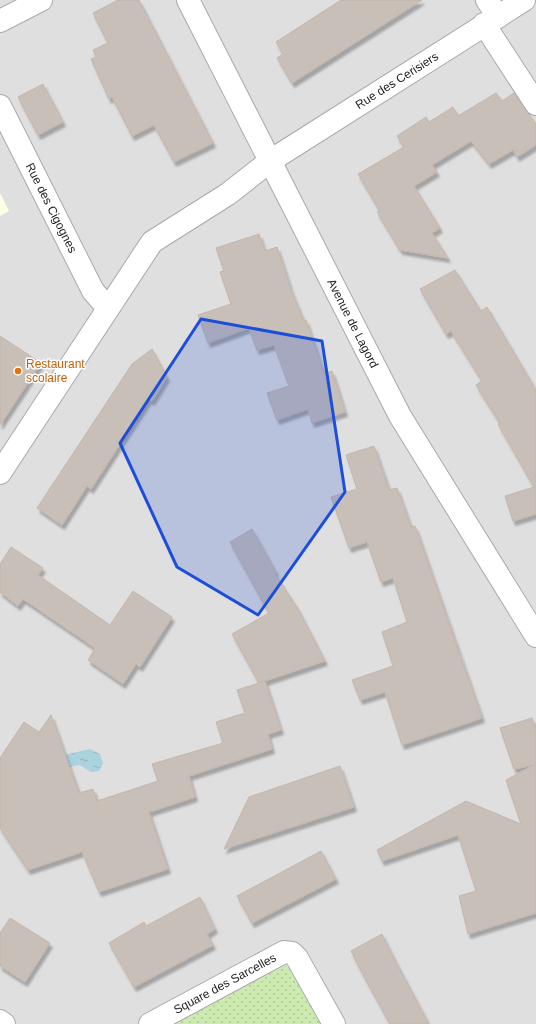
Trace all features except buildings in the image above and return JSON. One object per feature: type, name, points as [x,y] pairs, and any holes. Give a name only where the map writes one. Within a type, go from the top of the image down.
[{"type":"street","points":[[0,21],[41,0]]},
{"type":"street","name":"Avenue de Lagord","points":[[188,0],[253,124],[270,161],[400,416],[536,636]]},
{"type":"street","name":"Rue des Cerisiers","points":[[270,161],[490,14],[524,0]]},
{"type":"street","points":[[490,14],[536,104]]},
{"type":"street","name":"Rue des Cigognes","points":[[0,106],[93,291],[107,307]]},
{"type":"street","points":[[0,473],[107,307],[152,242],[228,194],[270,161]]},
{"type":"street","name":"Square des Sarcelles","points":[[150,1024],[284,952],[292,953],[297,958],[334,1024]]},
{"type":"street","points":[[0,1021],[4,1024]]},
{"type":"highlighted area","points":[[201,319],[322,341],[345,492],[258,615],[177,567],[120,443]]},
{"type":"shaded area","points":[[0,0],[536,0],[536,1024],[0,1024]]},
{"type":"shaded area","points":[[0,193],[9,211],[0,216]]},
{"type":"green space","points":[[284,965],[296,975],[323,1024],[166,1024],[275,966]]},
{"type":"water","points":[[90,749],[100,754],[103,763],[99,771],[91,772],[80,765],[64,768],[47,759]]},
{"type":"place","name":"Restaurant scolaire","points":[[18,371]]}]
